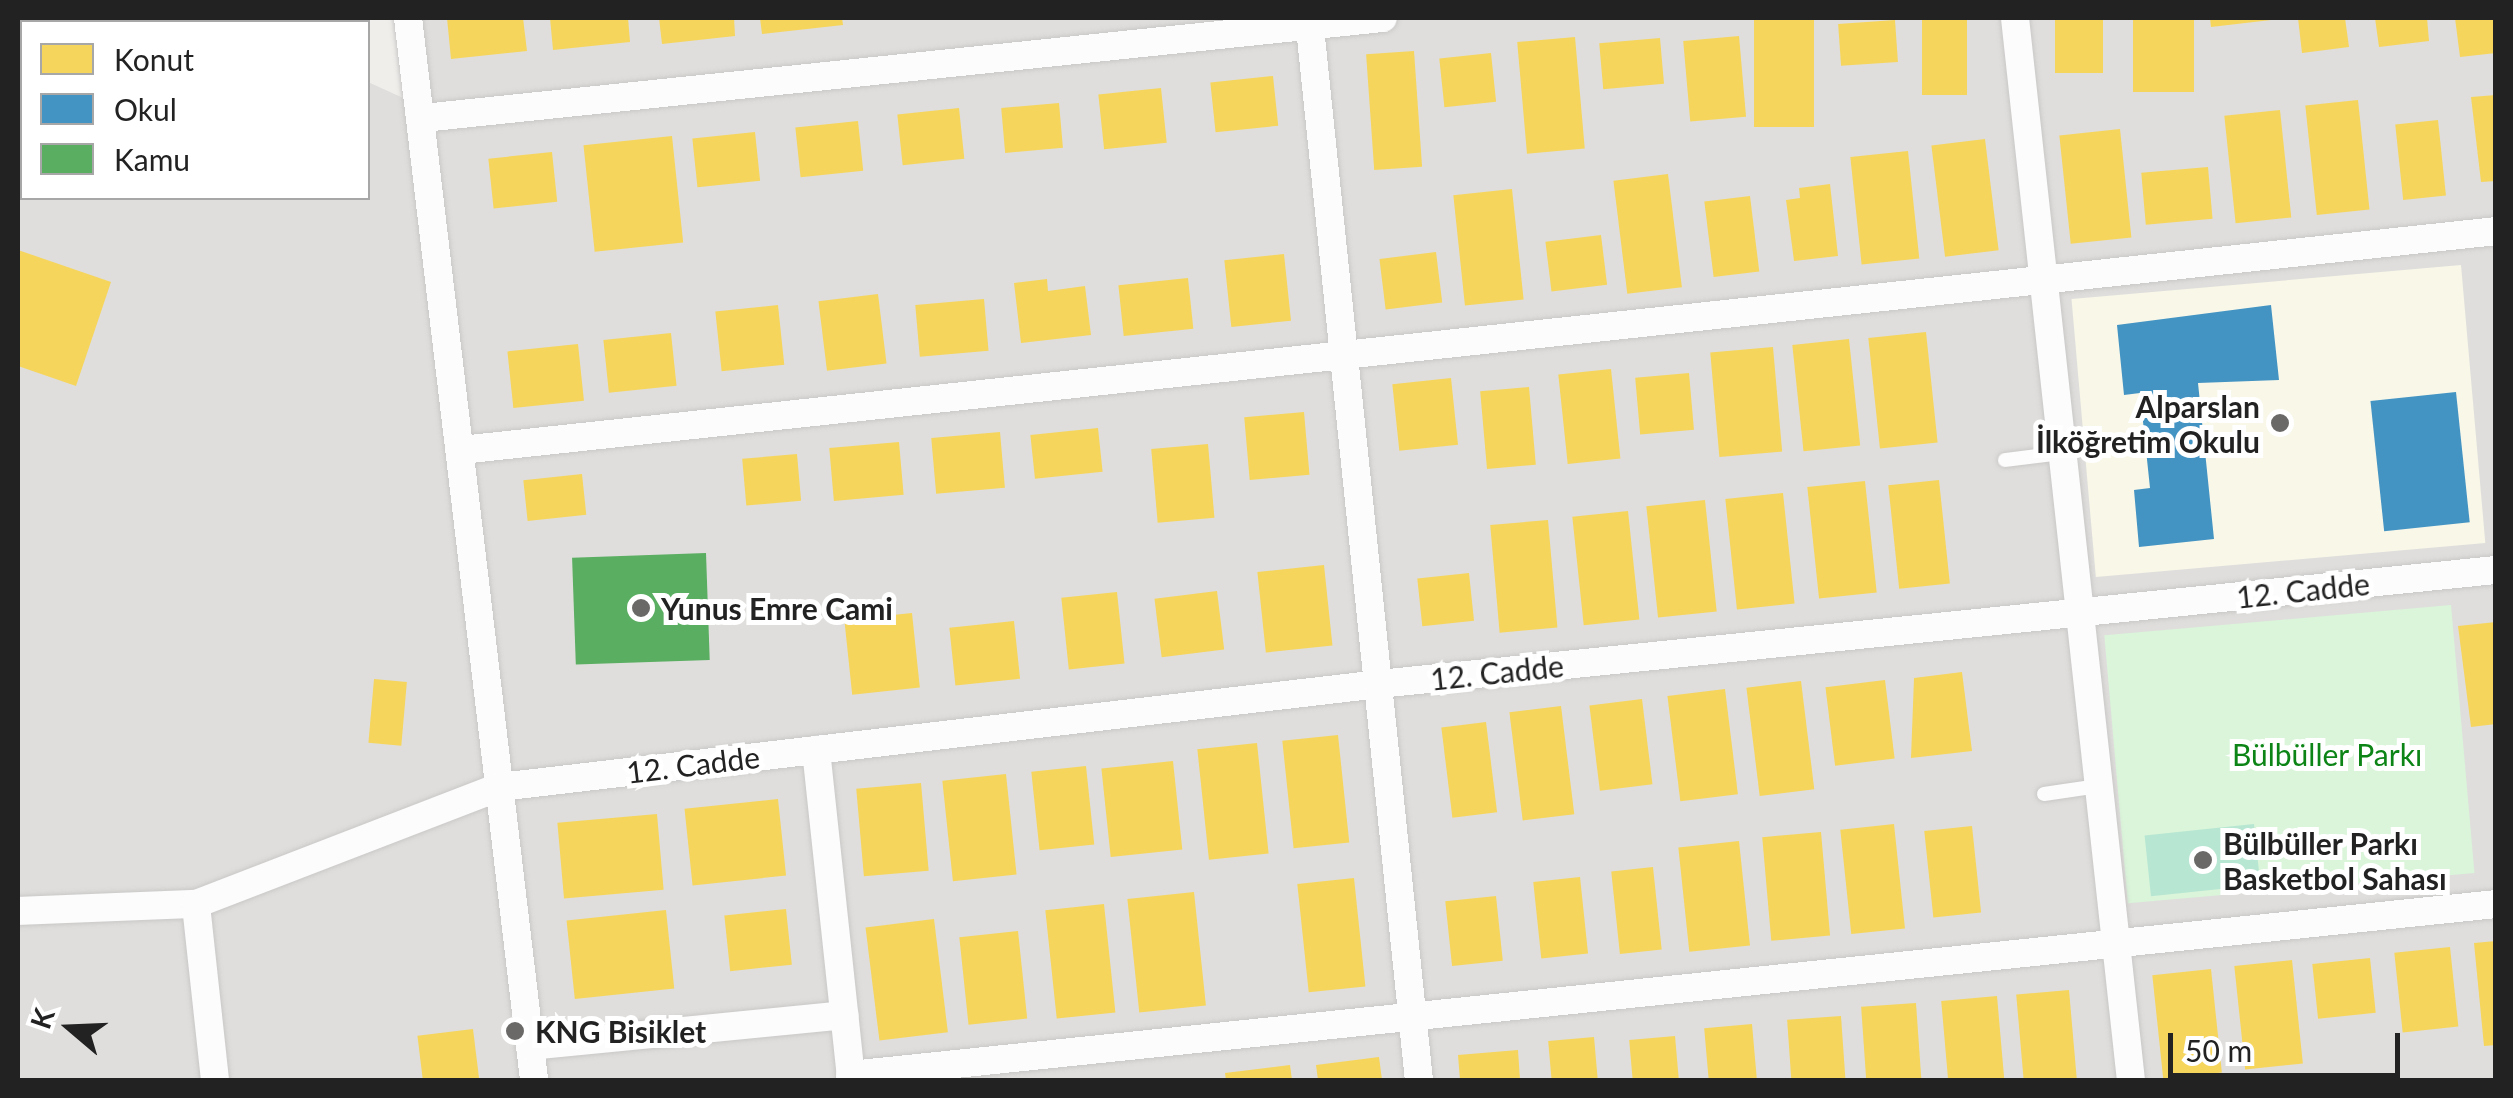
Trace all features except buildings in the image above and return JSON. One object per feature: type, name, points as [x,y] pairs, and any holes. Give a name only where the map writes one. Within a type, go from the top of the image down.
[{"type":"street","points":[[408,18],[423,118],[534,1080]]},
{"type":"street","points":[[423,118],[1309,21],[1383,18]]},
{"type":"street","points":[[2015,18],[2131,1080]]},
{"type":"street","points":[[1309,21],[1419,1080]]},
{"type":"street","points":[[461,450],[2044,277],[2495,237]]},
{"type":"street","name":"12. Cadde","points":[[18,911],[196,904],[500,787],[1379,684],[2496,570]]},
{"type":"street","points":[[816,750],[851,1078],[2496,904]]},
{"type":"street","points":[[196,904],[214,1080]]},
{"type":"street","points":[[530,1046],[844,1015]]},
{"type":"lane","points":[[2005,460],[2061,453]]},
{"type":"lane","points":[[2044,794],[2098,786]]},
{"type":"shaded area","points":[[18,18],[127,20],[20,20],[20,200],[370,200],[370,83],[412,102],[401,18],[2495,18],[2495,1080],[18,1080]]},
{"type":"shaded area","name":"Alparslan İlköğretim Okulu","points":[[2461,265],[2485,543],[2096,577],[2071,299]]},
{"type":"green space","name":"Bülbüller Parkı","points":[[2451,605],[2474,873],[2128,903],[2104,635]]},
{"type":"green space","name":"Bülbüller Parkı Basketbol Sahası","points":[[2254,824],[2260,885],[2151,896],[2145,835]]},
{"type":"place","name":"Alparslan İlköğretim Okulu","points":[[2280,423]]},
{"type":"place","name":"Yunus Emre Cami","points":[[641,608]]},
{"type":"place","name":"Bülbüller Parkı Basketbol Sahası","points":[[2203,860]]},
{"type":"place","name":"KNG Bisiklet","points":[[515,1031]]}]
